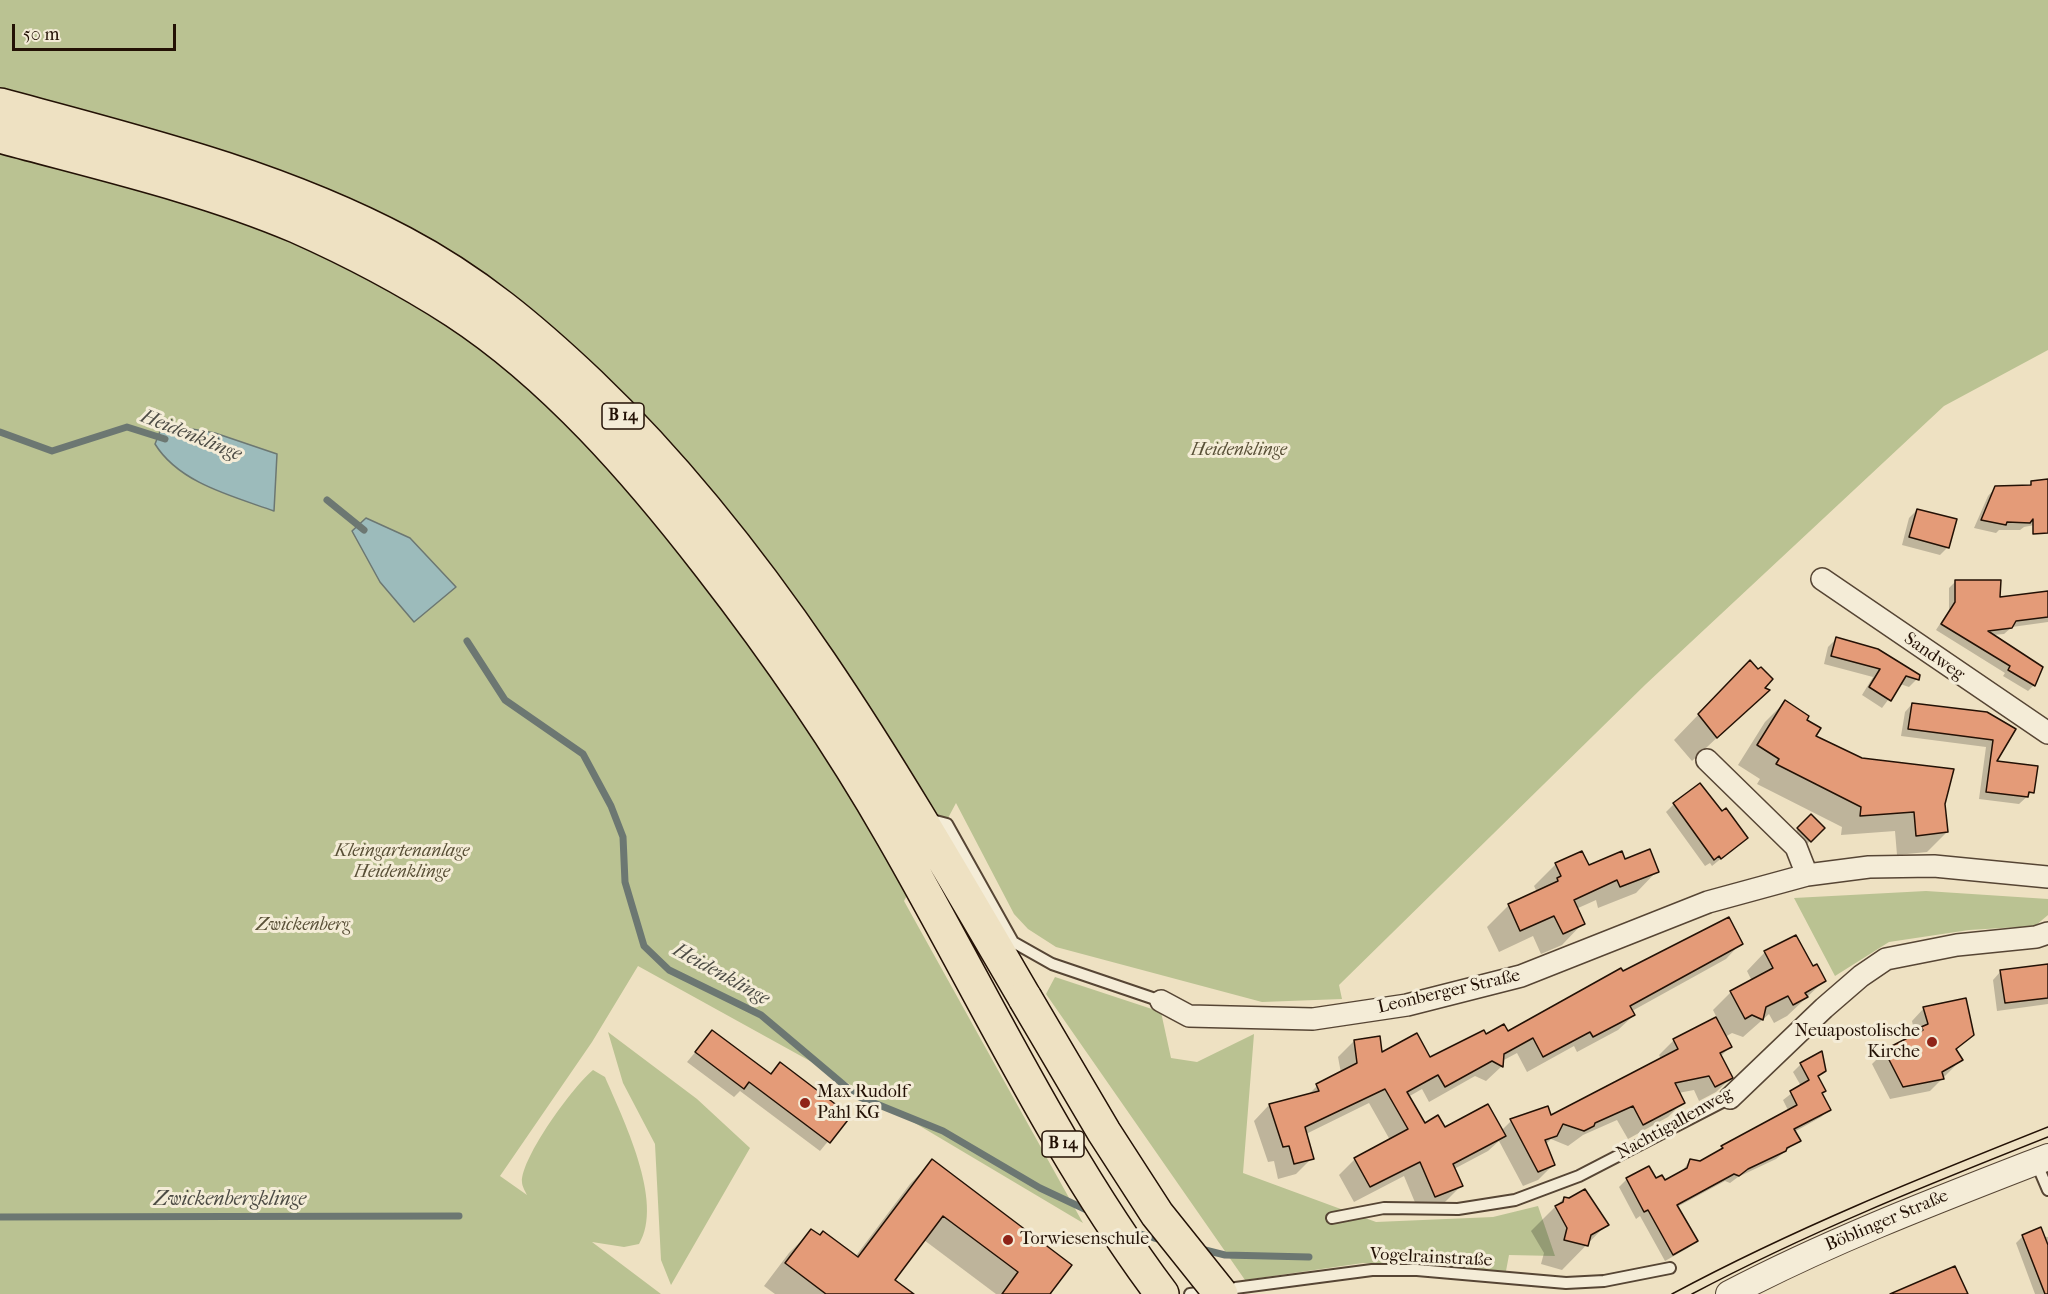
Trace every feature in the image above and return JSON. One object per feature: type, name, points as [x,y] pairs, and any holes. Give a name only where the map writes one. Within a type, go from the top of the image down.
[{"type":"highway","name":"B 14","points":[[0,105],[190,157],[310,200],[403,243],[474,285],[532,329],[632,425],[702,505],[813,653],[919,817],[1104,1132],[1157,1214],[1221,1294]]},
{"type":"highway","name":"B 14","points":[[0,136],[173,184],[298,227],[388,272],[457,312],[551,387],[637,476],[761,632],[827,728],[893,836],[1078,1172],[1162,1294]]},
{"type":"street","name":"Sandweg","points":[[1822,579],[2048,733]]},
{"type":"street","points":[[1707,760],[1796,847],[1807,875]]},
{"type":"street","name":"Leonberger Straße","points":[[1161,1001],[1189,1016],[1313,1019],[1407,1005],[1521,976],[1708,902],[1807,875],[1869,867],[1935,866],[2048,877]]},
{"type":"street","name":"Nachtigallenweg","points":[[1730,1098],[1824,1008],[1861,976],[1886,959],[1957,945],[2036,937],[2048,933]]},
{"type":"street","name":"Böblinger Straße","points":[[1729,1294],[1831,1245],[1944,1196],[2042,1160]]},
{"type":"lane","name":"Leonberger Straße","points":[[919,817],[946,824],[1013,942],[1052,964],[1161,1001]]},
{"type":"lane","name":"Nachtigallenweg","points":[[1332,1218],[1384,1208],[1458,1209],[1515,1200],[1579,1176],[1730,1098]]},
{"type":"lane","points":[[2042,1160],[2048,1190]]},
{"type":"lane","name":"Vogelrainstraße","points":[[1190,1294],[1372,1270],[1417,1270],[1566,1283],[1604,1281],[1670,1268]]},
{"type":"green space","name":"Heidenklinge","points":[[0,0],[2048,0],[2048,350],[1944,406],[1646,684],[1339,985],[1342,999],[1262,1002],[1056,947],[1028,929],[1014,914],[956,803],[904,901],[1083,1223],[819,1066],[638,966],[592,1042],[500,1176],[527,1195],[522,1184],[524,1171],[539,1140],[561,1106],[593,1070],[605,1077],[638,1160],[647,1206],[646,1226],[639,1244],[624,1247],[592,1242],[661,1294],[0,1294]]},
{"type":"green space","points":[[1926,891],[2048,899],[2048,915],[2035,926],[1969,930],[1889,942],[1835,976],[1794,898]]},
{"type":"green space","points":[[1055,977],[1161,1012],[1171,1058],[1197,1062],[1254,1034],[1243,1173],[1376,1222],[1493,1217],[1538,1206],[1555,1256],[1509,1255],[1506,1271],[1363,1263],[1245,1280],[1046,994]]},
{"type":"green space","points":[[608,1032],[697,1099],[750,1148],[671,1285],[661,1260],[655,1144],[623,1083]]},
{"type":"water","points":[[163,424],[215,433],[277,454],[274,511],[208,487],[178,469],[155,444]]},
{"type":"water","points":[[366,518],[410,538],[456,587],[414,622],[380,582],[352,531]]},
{"type":"building","points":[[2048,479],[2048,533],[2033,534],[2033,519],[2030,523],[2007,522],[2006,525],[1981,520],[1995,486],[2031,485],[2031,481]]},
{"type":"building","points":[[1917,509],[1957,519],[1949,548],[1909,537]]},
{"type":"building","points":[[1955,580],[2001,580],[2000,597],[2048,591],[2048,617],[2016,621],[2012,628],[1988,631],[2043,667],[2035,686],[2008,670],[2010,666],[1941,624],[1955,602]]},
{"type":"building","points":[[1836,637],[1878,649],[1920,675],[1919,680],[1906,676],[1891,701],[1869,687],[1880,669],[1831,656]]},
{"type":"building","points":[[1750,660],[1758,669],[1761,667],[1773,679],[1765,688],[1770,690],[1717,738],[1698,714]]},
{"type":"building","points":[[1785,700],[1809,716],[1807,720],[1821,728],[1816,736],[1862,758],[1954,769],[1945,804],[1948,832],[1916,836],[1914,812],[1860,816],[1861,807],[1776,764],[1779,759],[1757,745]]},
{"type":"building","points":[[1912,703],[1987,712],[2016,729],[1997,761],[2038,766],[2034,793],[2029,792],[2028,797],[1986,792],[1993,740],[1908,729]]},
{"type":"building","points":[[1700,783],[1722,811],[1726,808],[1748,838],[1721,859],[1719,856],[1714,860],[1673,803]]},
{"type":"building","points":[[1811,814],[1825,828],[1811,842],[1797,828]]},
{"type":"building","points":[[1650,849],[1659,872],[1620,887],[1617,880],[1574,900],[1585,924],[1563,934],[1554,916],[1520,931],[1508,904],[1558,881],[1557,878],[1561,876],[1555,863],[1582,851],[1589,865],[1622,851],[1625,859]]},
{"type":"building","points":[[1729,917],[1743,944],[1630,1006],[1635,1015],[1593,1037],[1590,1032],[1543,1057],[1533,1038],[1504,1054],[1503,1067],[1492,1061],[1445,1087],[1438,1075],[1407,1092],[1425,1123],[1438,1115],[1445,1127],[1488,1104],[1506,1136],[1453,1164],[1463,1186],[1435,1197],[1420,1162],[1370,1187],[1354,1158],[1408,1129],[1385,1089],[1305,1127],[1314,1159],[1294,1164],[1289,1146],[1283,1147],[1269,1104],[1319,1091],[1316,1084],[1357,1063],[1354,1040],[1380,1036],[1382,1052],[1417,1033],[1430,1057],[1484,1030],[1486,1034],[1504,1024],[1508,1031],[1621,968],[1623,971]]},
{"type":"building","points":[[1796,935],[1813,966],[1817,964],[1826,981],[1805,993],[1808,997],[1793,1005],[1788,996],[1766,1007],[1763,1020],[1752,1015],[1745,1019],[1730,991],[1773,968],[1764,951]]},
{"type":"building","points":[[2048,964],[2048,998],[2005,1003],[2000,970]]},
{"type":"building","name":"Neuapostolische Kirche","points":[[1966,998],[1974,1035],[1956,1049],[1963,1060],[1942,1072],[1944,1079],[1903,1087],[1884,1050],[1923,1030],[1921,1027],[1928,1024],[1923,1007]]},
{"type":"building","points":[[1716,1017],[1732,1047],[1720,1053],[1733,1078],[1715,1087],[1709,1076],[1675,1083],[1685,1103],[1643,1125],[1633,1106],[1595,1123],[1594,1126],[1584,1131],[1563,1124],[1557,1136],[1545,1140],[1555,1165],[1538,1172],[1510,1119],[1548,1106],[1551,1115],[1678,1049],[1673,1039]]},
{"type":"building","name":"Max Rudolf Pahl KG","points":[[712,1030],[771,1074],[780,1062],[851,1116],[830,1143],[749,1082],[744,1089],[695,1052]]},
{"type":"building","points":[[1822,1051],[1826,1071],[1818,1076],[1826,1091],[1822,1093],[1831,1110],[1794,1129],[1801,1141],[1787,1148],[1786,1151],[1748,1169],[1739,1176],[1734,1174],[1677,1205],[1698,1241],[1673,1255],[1648,1210],[1644,1212],[1626,1178],[1649,1166],[1656,1178],[1662,1175],[1665,1180],[1687,1168],[1690,1159],[1700,1161],[1723,1148],[1721,1146],[1797,1105],[1790,1091],[1809,1080],[1800,1063]]},
{"type":"building","name":"Torwiesenschule","points":[[932,1159],[1072,1265],[1050,1294],[1002,1294],[1018,1272],[943,1216],[895,1280],[914,1294],[826,1294],[785,1263],[811,1229],[820,1235],[823,1231],[858,1257]]},
{"type":"building","points":[[1585,1189],[1609,1225],[1591,1235],[1588,1246],[1564,1240],[1567,1228],[1555,1206],[1563,1202],[1564,1197],[1569,1198]]},
{"type":"building","points":[[2041,1227],[2048,1245],[2048,1294],[2045,1294],[2022,1235]]},
{"type":"building","points":[[1955,1266],[1968,1294],[1890,1294]]},
{"type":"waterway","name":"Heidenklinge","points":[[0,432],[52,451],[127,427],[165,439]]},
{"type":"waterway","name":"Heidenklinge","points":[[327,500],[364,530]]},
{"type":"waterway","name":"Heidenklinge","points":[[467,641],[505,700],[583,754],[611,806],[623,837],[625,882],[644,946],[669,970],[761,1015],[857,1096],[943,1131],[1040,1188],[1091,1212]]},
{"type":"waterway","name":"Zwickenbergklinge","points":[[0,1217],[459,1216]]},
{"type":"waterway","name":"Heidenklinge","points":[[1134,1232],[1164,1241]]},
{"type":"waterway","name":"Heidenklinge","points":[[1201,1249],[1225,1255],[1309,1257]]},
{"type":"tram line","points":[[1672,1294],[1810,1226],[2048,1127]]},
{"type":"tram line","points":[[1692,1294],[1823,1230],[2048,1137]]},
{"type":"place","name":"Neuapostolische Kirche","points":[[1932,1042]]},
{"type":"place","name":"Max Rudolf Pahl KG","points":[[805,1103]]},
{"type":"place","name":"Torwiesenschule","points":[[1008,1240]]},
{"type":"park label","name":"Kleingartenanlage Heidenklinge","points":[[402,862]]},
{"type":"park label","name":"Zwickenberg","points":[[303,926]]}]
